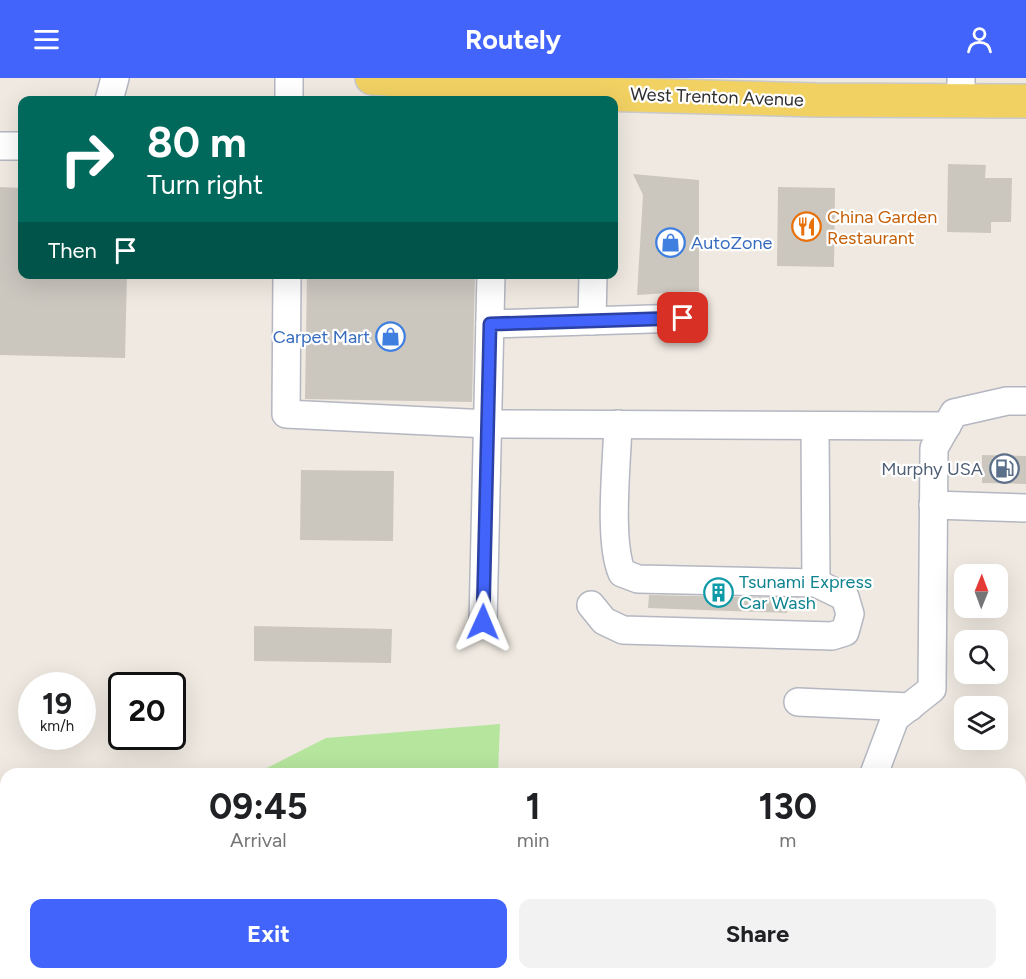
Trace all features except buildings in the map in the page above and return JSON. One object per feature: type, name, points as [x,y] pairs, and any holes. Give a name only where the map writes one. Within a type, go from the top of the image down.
[{"type":"main road","name":"West Trenton Avenue","points":[[372,78],[494,94],[597,94],[769,88],[961,89],[1026,100]]},
{"type":"lane","points":[[110,96],[116,78]]},
{"type":"lane","points":[[289,78],[289,96]]},
{"type":"lane","points":[[0,146],[18,147]]},
{"type":"lane","points":[[287,279],[286,414],[488,424],[947,426]]},
{"type":"lane","points":[[483,622],[491,279]]},
{"type":"lane","points":[[592,321],[593,279]]},
{"type":"lane","points":[[490,324],[683,318]]},
{"type":"lane","points":[[876,768],[895,718],[932,689],[934,448],[954,413],[1007,401],[1026,401]]},
{"type":"lane","points":[[591,605],[604,621],[623,630],[832,636],[844,632],[850,614],[845,597],[816,583],[638,579],[622,573],[616,558],[615,538],[618,424]]},
{"type":"lane","points":[[815,426],[816,583]]},
{"type":"lane","points":[[933,506],[1026,508]]},
{"type":"lane","points":[[798,702],[910,706]]},
{"type":"green space","points":[[500,724],[498,768],[267,768],[326,738]]},
{"type":"place","name":"China Garden Restaurant","points":[[806,227]]},
{"type":"place","name":"AutoZone","points":[[670,243]]},
{"type":"place","name":"Carpet Mart","points":[[391,337]]},
{"type":"place","name":"Murphy USA","points":[[1004,469]]},
{"type":"place","name":"Tsunami Express Car Wash","points":[[718,592]]},
{"type":"route","points":[[483,622],[490,324],[683,318]]}]
